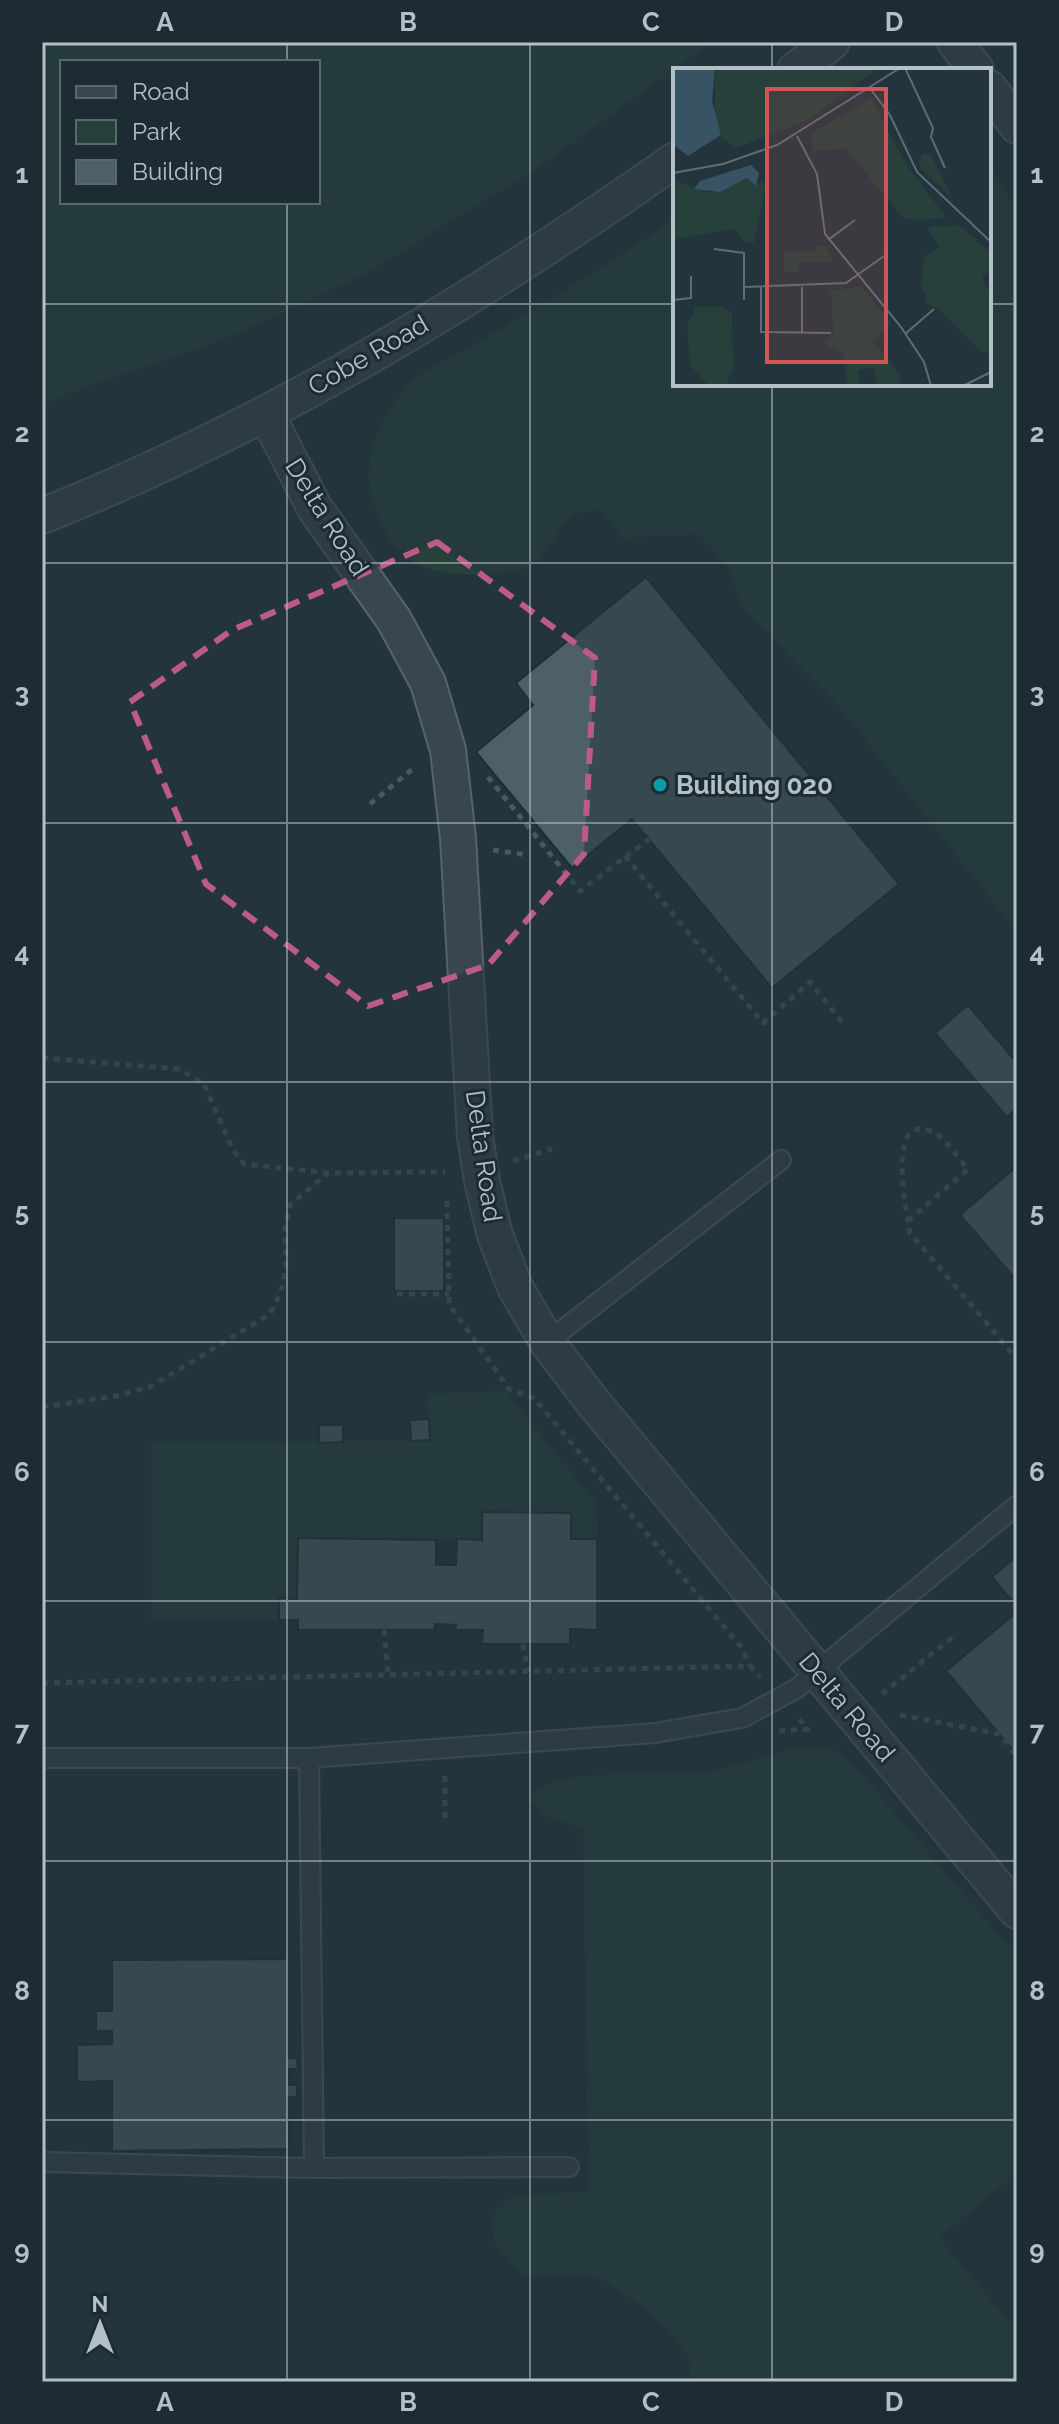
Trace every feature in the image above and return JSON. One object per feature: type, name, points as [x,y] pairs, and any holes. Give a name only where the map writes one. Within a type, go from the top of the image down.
[{"type":"street","points":[[798,68],[832,42]]},
{"type":"street","points":[[955,42],[974,68]]},
{"type":"street","points":[[991,91],[1017,126]]},
{"type":"street","name":"Cobe Road","points":[[42,516],[92,496],[266,413],[549,249],[673,161]]},
{"type":"street","name":"Delta Road","points":[[266,413],[314,507],[394,620],[428,683],[448,750],[456,824],[475,1136],[495,1235],[515,1287],[547,1342],[1017,1911]]},
{"type":"lane","points":[[547,1342],[781,1160]]},
{"type":"lane","points":[[42,1758],[309,1758],[655,1733],[742,1718],[780,1699],[817,1672],[1017,1505]]},
{"type":"lane","points":[[309,1758],[314,2168]]},
{"type":"lane","points":[[42,2162],[314,2168],[569,2167]]},
{"type":"path","points":[[370,804],[426,758]]},
{"type":"path","points":[[482,769],[580,891],[649,839]]},
{"type":"path","points":[[488,849],[528,855]]},
{"type":"path","points":[[625,856],[763,1023],[810,982],[843,1023]]},
{"type":"path","points":[[42,1058],[179,1069],[204,1084],[233,1150],[244,1164],[329,1173],[446,1172],[449,1304],[509,1389],[534,1398],[741,1647],[750,1666],[808,1729],[767,1732]]},
{"type":"path","points":[[908,1221],[968,1169],[937,1134],[926,1129],[915,1129],[905,1137],[901,1151],[908,1221],[910,1233],[1017,1359]]},
{"type":"path","points":[[504,1163],[552,1149]]},
{"type":"path","points":[[42,1407],[116,1396],[152,1386],[270,1314],[281,1292],[286,1266],[285,1228],[290,1205],[329,1173]]},
{"type":"path","points":[[397,1294],[449,1294]]},
{"type":"path","points":[[384,1630],[388,1675]]},
{"type":"path","points":[[881,1694],[955,1635]]},
{"type":"path","points":[[523,1644],[528,1672]]},
{"type":"path","points":[[42,1683],[750,1666]]},
{"type":"path","points":[[899,1715],[999,1734],[1017,1757]]},
{"type":"path","points":[[431,1777],[459,1775]]},
{"type":"path","points":[[445,1776],[445,1822]]},
{"type":"highlighted area","points":[[437,542],[595,658],[584,854],[488,965],[368,1006],[206,884],[130,702],[232,630]]},
{"type":"green space","points":[[42,42],[711,42],[539,167],[365,274],[225,339],[64,395],[42,406]]},
{"type":"green space","points":[[991,167],[1017,211],[1017,932],[838,705],[743,609],[728,567],[699,534],[622,538],[600,510],[584,512],[568,520],[539,561],[531,567],[465,575],[430,569],[413,561],[399,550],[387,534],[372,497],[370,462],[380,429],[408,385],[628,251],[673,218],[673,386],[991,386]]},
{"type":"green space","points":[[505,1391],[596,1503],[597,1539],[571,1539],[571,1513],[482,1512],[482,1540],[298,1538],[297,1599],[280,1599],[279,1620],[151,1620],[151,1443],[429,1440],[426,1394]]},
{"type":"green space","points":[[793,1749],[833,1749],[856,1768],[1017,1956],[1017,2172],[939,2238],[1017,2332],[1017,2382],[690,2382],[691,2363],[675,2336],[646,2309],[605,2281],[592,2276],[521,2275],[495,2243],[490,2220],[509,2197],[589,2191],[583,1828],[551,1819],[528,1799],[543,1788],[563,1780],[612,1774],[709,1771]]},
{"type":"building","name":"Building 020","points":[[646,577],[899,884],[772,988],[632,819],[572,868],[476,752],[533,705],[516,683]]},
{"type":"building","points":[[968,1005],[1017,1063],[1017,1108],[1007,1117],[935,1033]]},
{"type":"building","points":[[1017,1166],[1017,1281],[960,1215]]},
{"type":"building","points":[[394,1218],[444,1218],[444,1291],[394,1291]]},
{"type":"building","points":[[429,1419],[430,1440],[411,1441],[410,1420]]},
{"type":"building","points":[[319,1425],[343,1425],[343,1442],[319,1443]]},
{"type":"building","points":[[482,1512],[571,1513],[571,1539],[597,1539],[597,1630],[570,1629],[570,1644],[482,1644],[483,1630],[455,1630],[456,1625],[435,1624],[435,1630],[298,1630],[298,1620],[279,1620],[279,1598],[297,1599],[298,1538],[436,1540],[436,1565],[456,1565],[457,1539],[482,1540]]},
{"type":"building","points":[[1017,1556],[1017,1607],[992,1577]]},
{"type":"building","points":[[1017,1612],[1017,1755],[946,1671]]},
{"type":"building","points":[[288,1959],[288,2058],[297,2058],[298,2069],[289,2069],[289,2085],[297,2085],[297,2097],[288,2097],[289,2149],[112,2151],[112,2081],[77,2082],[77,2045],[112,2044],[112,2031],[96,2031],[96,2011],[112,2011],[112,1960]]},
{"type":"place","name":"Building 020","points":[[660,785]]}]
